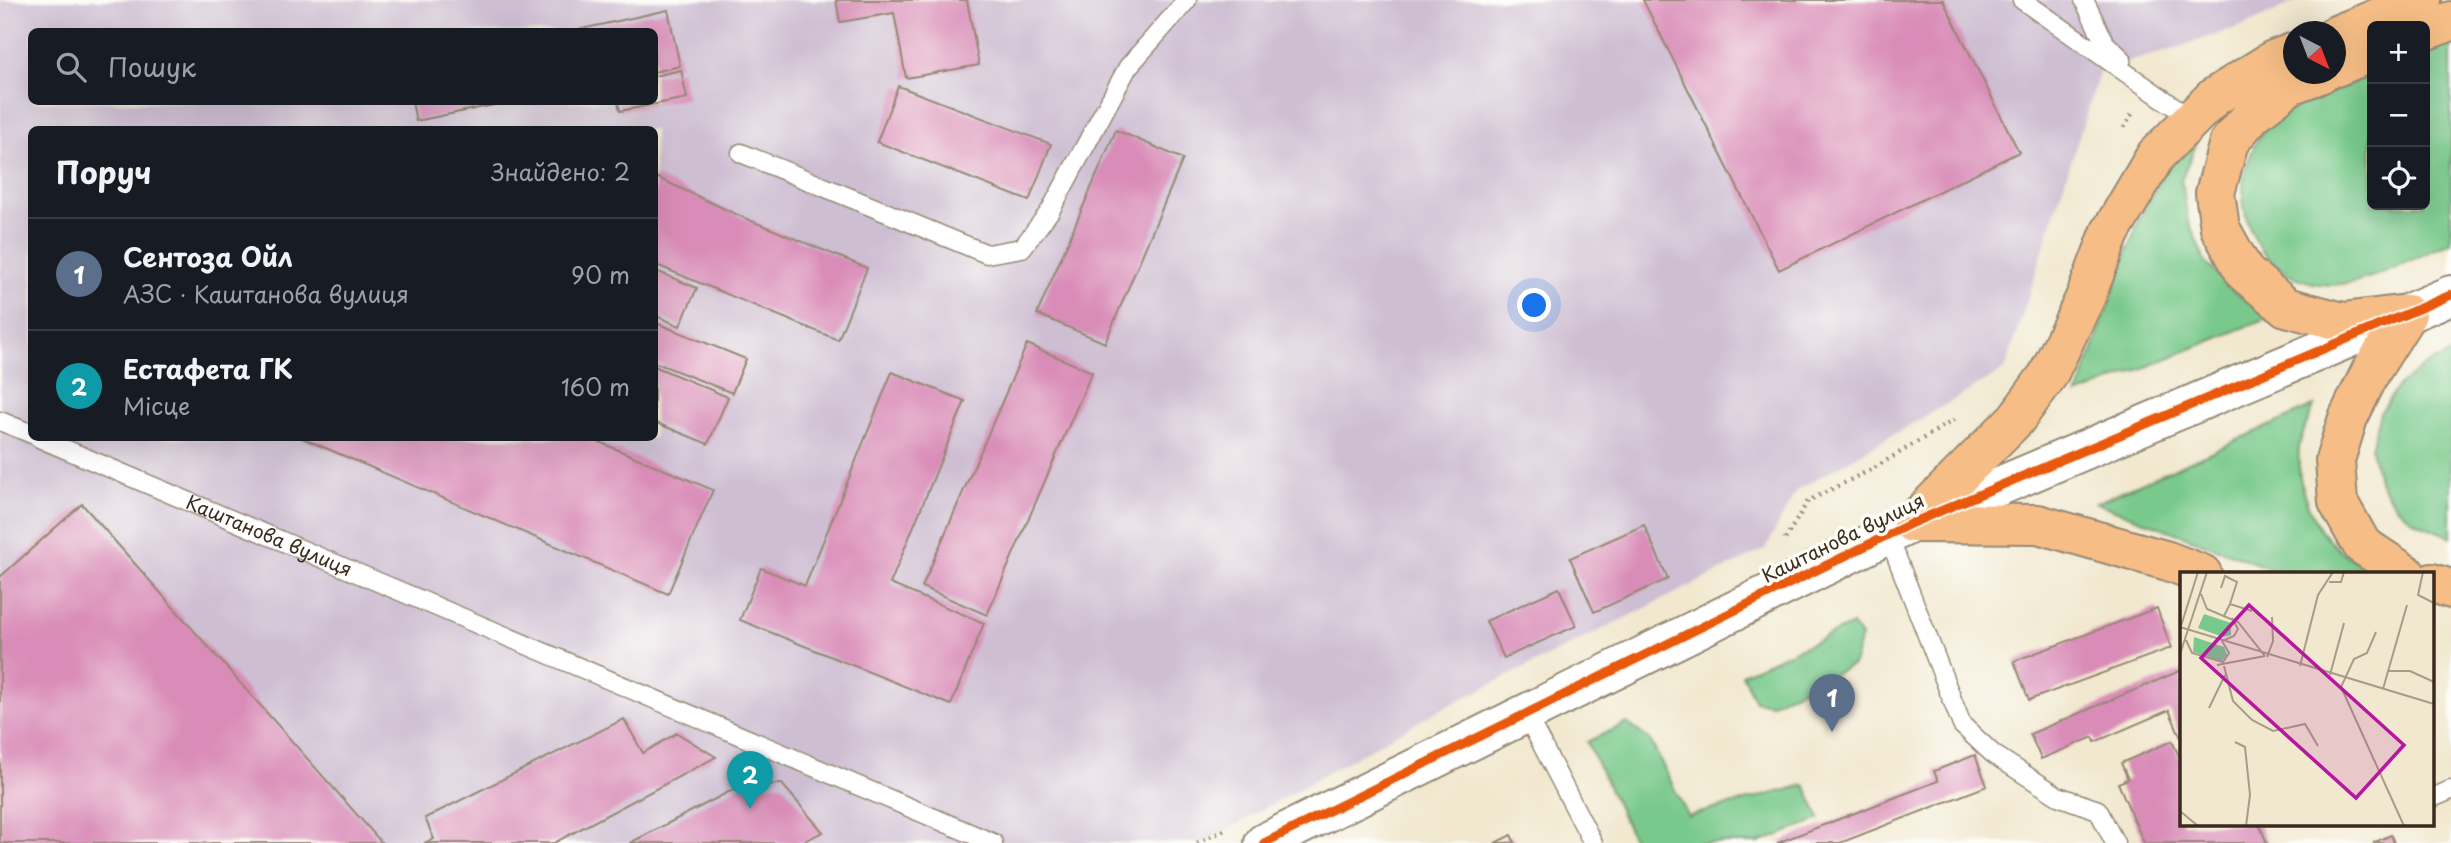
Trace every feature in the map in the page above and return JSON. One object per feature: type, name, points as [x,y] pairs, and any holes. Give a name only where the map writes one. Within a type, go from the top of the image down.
[{"type":"main road","points":[[2346,31],[2422,0]]},
{"type":"main road","points":[[2430,30],[2451,21]]},
{"type":"main road","points":[[2346,63],[2367,54]]},
{"type":"main road","points":[[1900,529],[2016,419],[2048,375],[2086,296],[2110,233],[2156,155],[2214,97],[2283,56]]},
{"type":"main road","points":[[2293,84],[2253,114],[2229,142],[2215,193],[2220,228],[2245,273],[2286,307],[2343,323],[2407,314]]},
{"type":"main road","points":[[2404,572],[2362,545],[2338,502],[2334,460],[2348,418],[2371,371],[2407,314]]},
{"type":"main road","points":[[1900,529],[2038,524],[2199,572]]},
{"type":"main road","points":[[2434,584],[2451,589]]},
{"type":"street","name":"Каштанова вулиця","points":[[1264,843],[1900,529],[2451,295]]},
{"type":"lane","points":[[741,153],[987,254],[1022,248],[1050,211],[1128,67],[1187,0]]},
{"type":"lane","points":[[2022,0],[2192,119]]},
{"type":"lane","points":[[2084,0],[2105,43],[2154,91]]},
{"type":"lane","points":[[0,421],[28,432]]},
{"type":"lane","name":"Каштанова вулиця","points":[[46,441],[993,843]]},
{"type":"lane","points":[[1900,529],[1962,725],[1993,754],[2058,796],[2098,810],[2115,843]]},
{"type":"lane","points":[[1526,714],[1593,843]]},
{"type":"lane","points":[[2434,797],[2451,790]]},
{"type":"shaded area","points":[[0,0],[2299,0],[2248,24],[2100,70],[2005,370],[1796,491],[1765,549],[1435,712],[1203,843],[0,843]]},
{"type":"green space","points":[[2451,41],[2451,242],[2382,273],[2354,282],[2316,284],[2294,277],[2276,265],[2260,248],[2250,228],[2244,206],[2244,183],[2256,142],[2264,131],[2289,111],[2367,77],[2367,210],[2430,210],[2430,50]]},
{"type":"green space","points":[[2202,131],[2181,180],[2188,220],[2205,262],[2236,293],[2270,317],[2077,395],[2139,219],[2167,167]]},
{"type":"green space","points":[[2451,354],[2451,537],[2417,523],[2396,507],[2378,480],[2371,448],[2380,413],[2399,385],[2427,364]]},
{"type":"green space","points":[[2314,406],[2299,448],[2301,485],[2309,508],[2321,530],[2334,545],[2376,572],[2279,572],[2096,503]]},
{"type":"green space","points":[[1852,625],[1861,637],[1853,665],[1770,704],[1755,701],[1742,674]]},
{"type":"green space","points":[[1627,723],[1650,740],[1688,816],[1805,785],[1820,819],[1759,843],[1635,843],[1587,742]]},
{"type":"building","points":[[836,0],[967,0],[979,65],[906,78],[894,13],[840,22]]},
{"type":"building","points":[[1643,0],[1943,0],[2019,152],[1779,270]]},
{"type":"building","points":[[668,10],[680,66],[658,71],[658,28],[586,28]]},
{"type":"building","points":[[681,70],[687,98],[658,104],[658,75]]},
{"type":"building","points":[[898,86],[1051,144],[1029,201],[877,142]]},
{"type":"building","points":[[413,105],[494,105],[416,121]]},
{"type":"building","points":[[619,105],[651,105],[620,111]]},
{"type":"building","points":[[1116,130],[1183,159],[1105,343],[1037,314]]},
{"type":"building","points":[[658,178],[742,217],[867,268],[838,340],[658,266]]},
{"type":"building","points":[[658,272],[697,288],[680,326],[658,317]]},
{"type":"building","points":[[658,324],[746,359],[732,393],[658,364]]},
{"type":"building","points":[[1027,344],[1092,372],[987,615],[922,587]]},
{"type":"building","points":[[658,368],[728,397],[708,444],[658,424]]},
{"type":"building","points":[[892,372],[965,401],[890,584],[984,623],[951,705],[740,620],[761,568],[805,586]]},
{"type":"building","points":[[309,441],[597,441],[713,490],[668,594]]},
{"type":"building","points":[[82,504],[382,843],[0,843],[0,577]]},
{"type":"building","points":[[1644,525],[1668,579],[1594,612],[1570,558]]},
{"type":"building","points":[[1559,588],[1576,626],[1504,658],[1486,621]]},
{"type":"building","points":[[2157,608],[2171,648],[2029,700],[2014,661]]},
{"type":"building","points":[[2180,671],[2180,735],[2169,710],[2095,742],[2093,737],[2041,759],[2030,734]]},
{"type":"building","points":[[624,719],[643,753],[677,733],[716,757],[554,843],[424,843],[434,839],[425,818]]},
{"type":"building","points":[[2172,741],[2180,756],[2180,826],[2260,826],[2267,843],[2144,843],[2118,783],[2128,779],[2121,763]]},
{"type":"building","points":[[1975,755],[1987,786],[1840,843],[1777,843],[1938,781],[1934,771]]},
{"type":"building","points":[[782,784],[823,832],[800,843],[630,843],[740,786]]},
{"type":"building","points":[[1511,835],[1515,843],[1495,843]]},
{"type":"building","points":[[2391,835],[2394,843],[2373,843]]},
{"type":"cycle path","points":[[1264,843],[1912,523],[2451,295]]},
{"type":"place","name":"Сентоза Ойл","points":[[1832,732]]},
{"type":"place","name":"Естафета ГК","points":[[750,809]]}]
